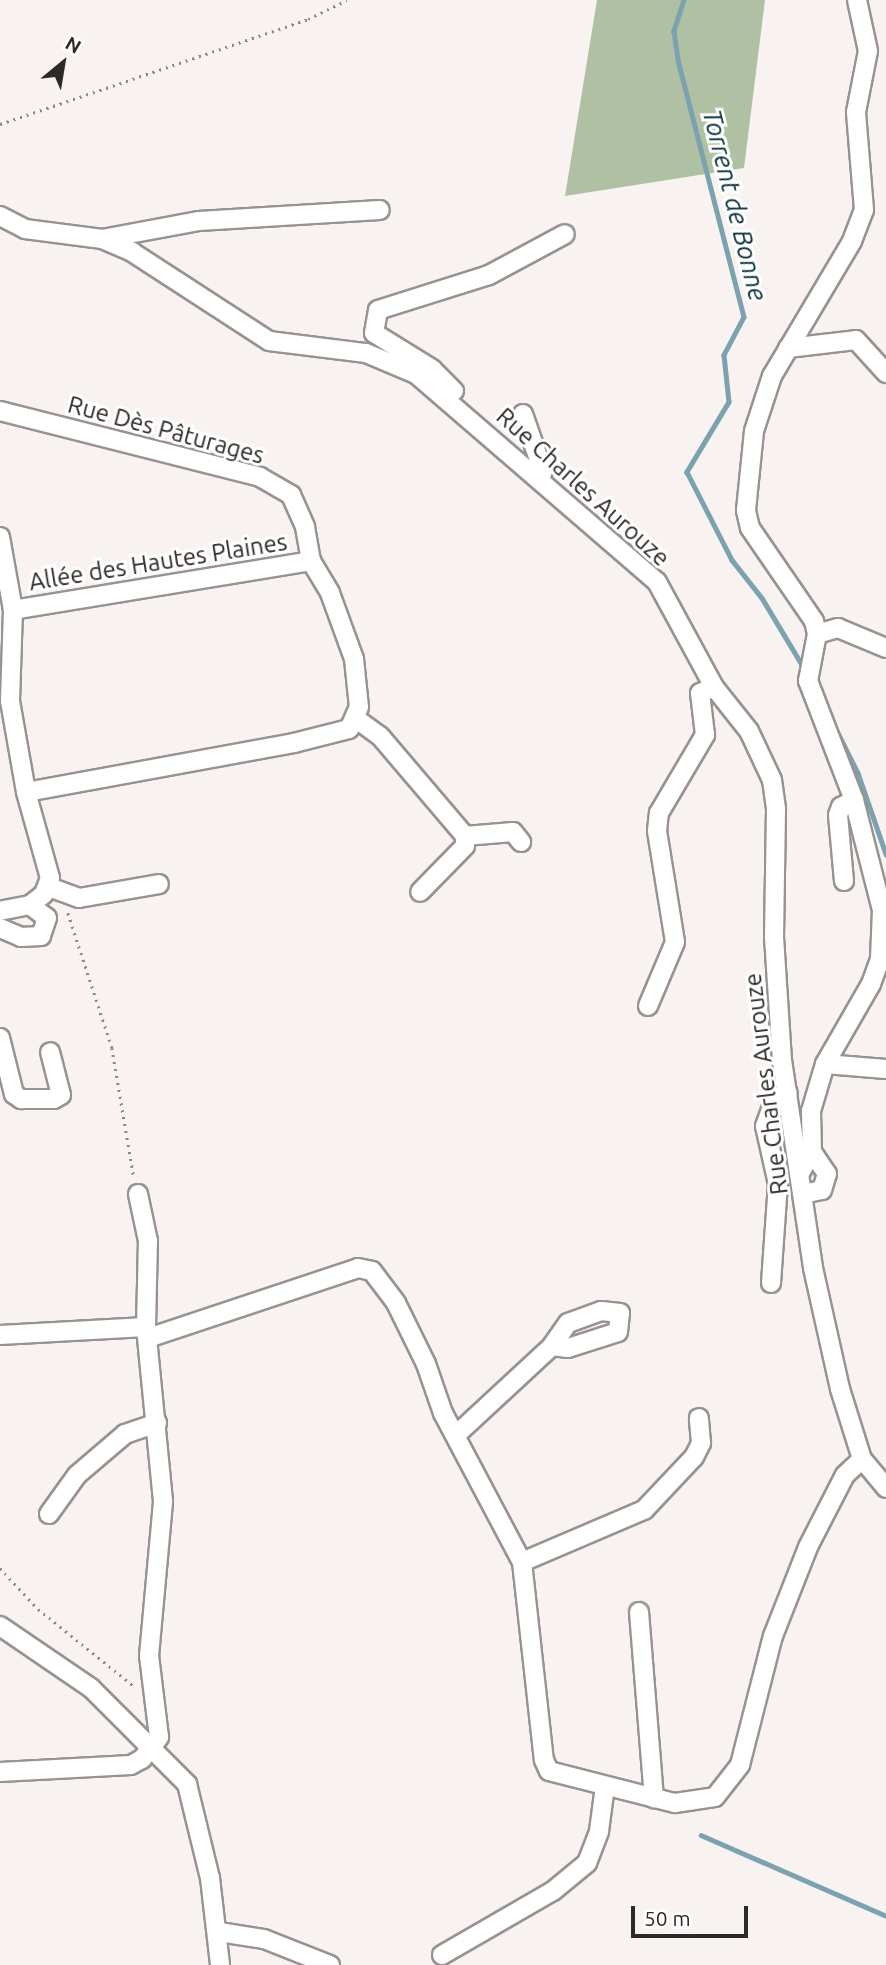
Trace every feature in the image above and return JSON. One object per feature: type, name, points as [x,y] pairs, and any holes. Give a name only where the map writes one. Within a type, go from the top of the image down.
[{"type":"street","points":[[800,1173],[812,1152],[811,1111],[825,1064],[871,984],[883,937],[882,910],[854,800],[808,681],[817,634],[814,621],[750,528],[746,510],[759,408],[788,348],[852,241],[864,210],[856,112],[868,51],[857,0]]},
{"type":"street","points":[[102,239],[199,222],[380,210]]},
{"type":"street","name":"Rue Charles Aurouze","points":[[0,216],[52,236],[102,239],[132,251],[269,341],[332,347],[390,360],[416,374],[657,582],[714,687],[749,731],[772,780],[776,810],[774,937],[788,1093],[813,1268],[840,1389],[862,1460],[886,1488]]},
{"type":"street","points":[[469,418],[469,406],[432,369],[374,333],[378,310],[489,275],[565,234]]},
{"type":"street","points":[[788,348],[856,340],[886,373]]},
{"type":"street","name":"Rue Dès Pâturages","points":[[0,411],[260,477],[291,495],[305,527],[311,561]]},
{"type":"street","points":[[523,414],[543,471],[540,479]]},
{"type":"street","points":[[0,537],[13,610],[10,701],[47,918],[41,936],[21,937],[0,928]]},
{"type":"street","points":[[26,792],[294,743],[349,729],[359,707],[354,659],[330,593],[311,561]]},
{"type":"street","name":"Allée des Hautes Plaines","points":[[13,610],[311,561]]},
{"type":"street","points":[[817,634],[838,628],[886,648]]},
{"type":"street","points":[[649,1006],[675,942],[657,831],[659,813],[705,735],[700,693],[714,687]]},
{"type":"street","points":[[355,718],[380,736],[465,836],[465,846],[420,892]]},
{"type":"street","points":[[844,881],[838,815],[854,800]]},
{"type":"street","points":[[465,836],[513,832],[521,842]]},
{"type":"street","points":[[0,911],[41,895],[79,898],[159,884]]},
{"type":"street","points":[[0,1038],[14,1094],[21,1099],[54,1099],[61,1094],[50,1052]]},
{"type":"street","points":[[825,1064],[886,1069]]},
{"type":"street","points":[[771,1283],[778,1184],[765,1126],[775,1099],[788,1093]]},
{"type":"street","points":[[803,1194],[816,1193],[825,1184],[822,1164],[812,1152]]},
{"type":"street","points":[[0,1772],[131,1765],[154,1747],[159,1724],[152,1692],[149,1656],[163,1501],[147,1332],[148,1241],[138,1194]]},
{"type":"street","points":[[0,1335],[147,1332],[365,1268],[396,1303],[456,1435],[522,1562],[544,1760],[549,1772],[559,1777],[654,1798],[700,1802],[724,1790],[732,1779],[740,1765],[773,1636],[808,1547],[845,1475],[862,1460]]},
{"type":"street","points":[[456,1435],[552,1346]]},
{"type":"street","points":[[522,1562],[644,1510],[694,1457],[701,1443],[699,1418]]},
{"type":"street","points":[[49,1514],[77,1475],[125,1434],[157,1423]]},
{"type":"street","points":[[639,1612],[654,1798]]},
{"type":"street","points":[[0,1626],[91,1688],[154,1747],[187,1784],[219,1932],[220,1965]]},
{"type":"street","points":[[442,1955],[553,1891],[587,1863],[599,1831],[605,1786]]},
{"type":"street","points":[[219,1932],[264,1940],[330,1965]]},
{"type":"path","points":[[0,124],[308,19],[347,0]]},
{"type":"path","points":[[41,895],[67,910],[112,1048],[138,1194]]},
{"type":"path","points":[[0,1567],[38,1609],[125,1682],[152,1692]]},
{"type":"green space","points":[[597,0],[765,0],[744,168],[565,196]]},
{"type":"waterway","name":"Torrent de Bonne","points":[[684,0],[674,31],[678,60],[744,317],[724,355],[729,402],[687,472],[732,560],[762,598],[804,668]]},
{"type":"waterway","points":[[834,725],[858,773],[886,854]]},
{"type":"waterway","points":[[701,1835],[886,1916]]}]
